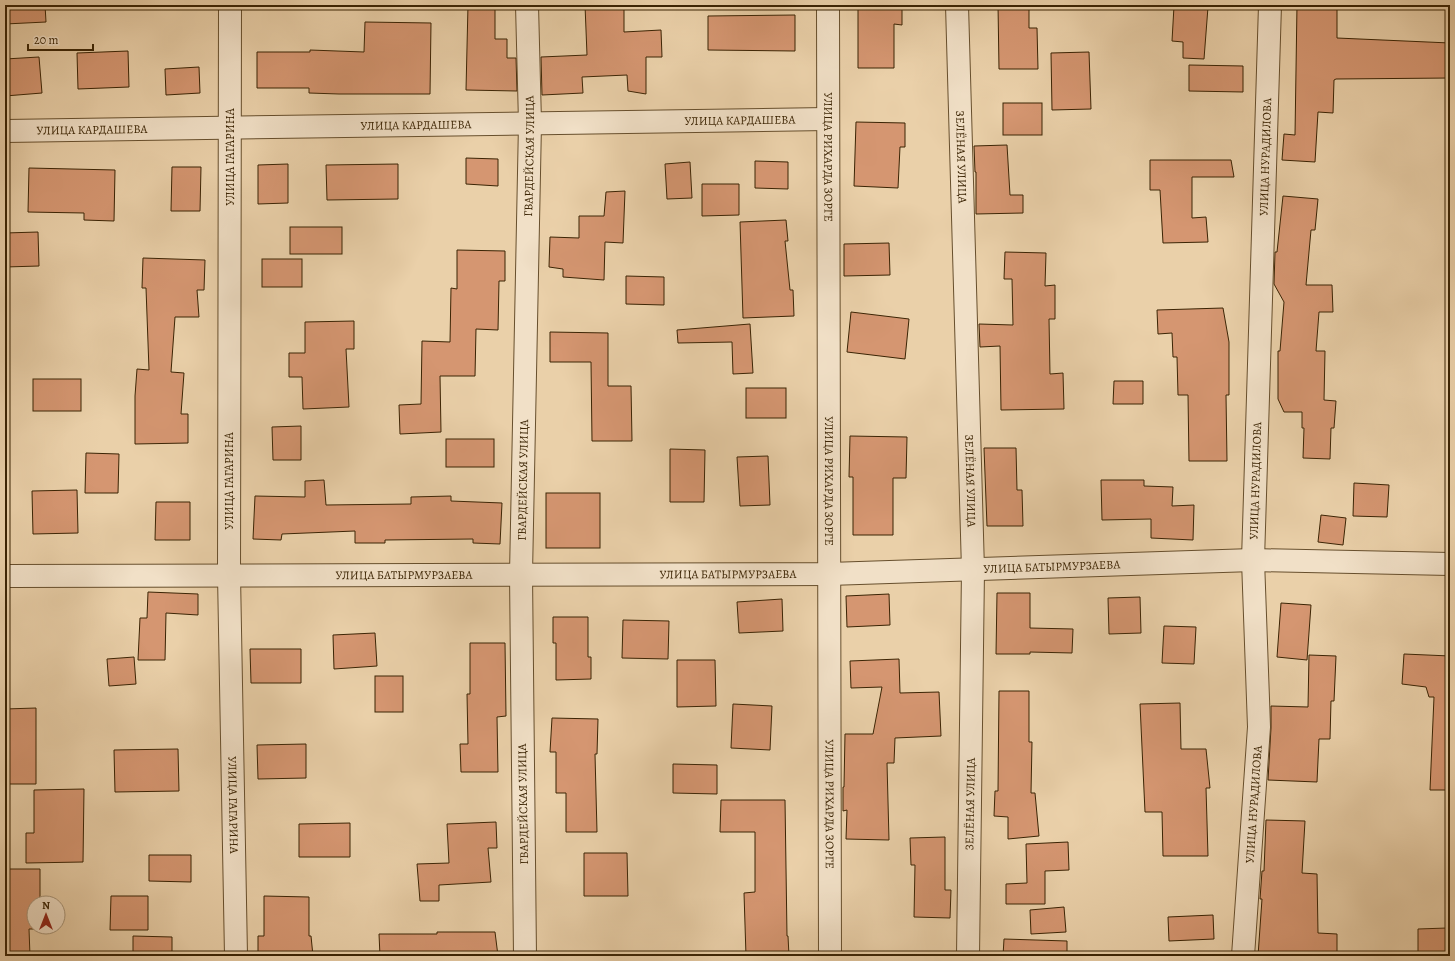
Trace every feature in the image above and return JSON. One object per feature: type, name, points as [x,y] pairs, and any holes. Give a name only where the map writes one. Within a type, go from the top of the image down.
[{"type":"street","name":"УЛИЦА ГАГАРИНА","points":[[230,5],[229,575],[236,956]]},
{"type":"street","name":"ГВАРДЕЙСКАЯ УЛИЦА","points":[[525,956],[521,574],[530,123],[527,5]]},
{"type":"street","name":"УЛИЦА РИХАРДА ЗОРГЕ","points":[[828,5],[830,956]]},
{"type":"street","name":"ЗЕЛЁНАЯ УЛИЦА","points":[[957,5],[973,570],[968,956]]},
{"type":"street","name":"УЛИЦА НУРАДИЛОВА","points":[[1243,956],[1259,727],[1253,560],[1270,5]]},
{"type":"street","name":"УЛИЦА КАРДАШЕВА","points":[[5,130],[828,119]]},
{"type":"street","name":"УЛИЦА БАТЫРМУРЗАЕВА","points":[[5,576],[829,574],[1253,560],[1450,564]]},
{"type":"building","points":[[5,5],[45,5],[46,22],[5,24]]},
{"type":"building","points":[[468,5],[495,5],[495,39],[507,39],[507,58],[516,58],[517,91],[466,90]]},
{"type":"building","points":[[585,5],[624,5],[624,32],[661,30],[662,57],[646,57],[646,94],[628,91],[627,75],[582,77],[583,93],[542,95],[541,57],[587,55]]},
{"type":"building","points":[[858,5],[902,5],[902,25],[894,24],[894,68],[858,68]]},
{"type":"building","points":[[998,5],[1029,5],[1029,28],[1037,28],[1038,69],[999,69]]},
{"type":"building","points":[[1297,5],[1337,5],[1337,38],[1450,43],[1450,78],[1336,79],[1334,80],[1333,113],[1318,112],[1315,162],[1282,160],[1284,134],[1295,135]]},
{"type":"building","points":[[1174,6],[1208,7],[1204,59],[1183,58],[1183,42],[1172,41]]},
{"type":"building","points":[[795,15],[795,51],[708,50],[708,16]]},
{"type":"building","points":[[365,22],[431,23],[430,94],[309,93],[309,88],[257,88],[257,52],[310,52],[310,50],[364,52]]},
{"type":"building","points":[[128,51],[129,87],[78,89],[77,53]]},
{"type":"building","points":[[1089,52],[1091,109],[1052,110],[1051,53]]},
{"type":"building","points":[[39,57],[42,93],[5,96],[5,59]]},
{"type":"building","points":[[1189,65],[1243,66],[1243,92],[1189,91]]},
{"type":"building","points":[[199,67],[200,93],[166,95],[165,69]]},
{"type":"building","points":[[1003,103],[1042,103],[1042,135],[1003,135]]},
{"type":"building","points":[[856,122],[905,123],[905,147],[900,147],[898,188],[854,186]]},
{"type":"building","points":[[1007,145],[1010,195],[1023,195],[1023,213],[976,214],[976,172],[974,146]]},
{"type":"building","points":[[466,158],[498,159],[498,186],[466,184]]},
{"type":"building","points":[[1150,160],[1231,160],[1234,177],[1192,177],[1192,218],[1206,217],[1208,242],[1163,243],[1160,190],[1150,190]]},
{"type":"building","points":[[755,161],[788,162],[788,189],[755,188]]},
{"type":"building","points":[[690,162],[692,198],[667,199],[665,164]]},
{"type":"building","points":[[288,164],[288,203],[258,204],[258,165]]},
{"type":"building","points":[[398,164],[398,199],[327,200],[326,165]]},
{"type":"building","points":[[172,167],[201,167],[200,211],[171,211]]},
{"type":"building","points":[[29,168],[115,170],[114,221],[84,220],[84,213],[28,212]]},
{"type":"building","points":[[702,184],[739,184],[739,215],[702,216]]},
{"type":"building","points":[[625,191],[623,243],[605,242],[604,280],[563,277],[563,269],[549,267],[550,237],[579,238],[579,216],[604,216],[606,192]]},
{"type":"building","points":[[1283,196],[1318,199],[1315,230],[1311,230],[1306,285],[1332,285],[1333,312],[1319,312],[1316,351],[1325,351],[1324,400],[1336,401],[1334,428],[1331,428],[1330,459],[1303,458],[1304,428],[1302,428],[1302,412],[1284,412],[1278,399],[1278,351],[1280,351],[1284,302],[1274,284],[1275,252],[1277,252]]},
{"type":"building","points":[[786,220],[788,241],[785,241],[790,290],[793,290],[794,316],[743,318],[740,222]]},
{"type":"building","points":[[290,227],[342,227],[342,254],[290,254]]},
{"type":"building","points":[[38,232],[39,266],[5,267],[5,233]]},
{"type":"building","points":[[889,243],[890,275],[844,276],[844,244]]},
{"type":"building","points":[[457,250],[505,251],[505,281],[499,281],[498,330],[476,329],[475,376],[440,376],[441,432],[400,434],[399,405],[421,404],[422,341],[450,342],[451,288],[457,289]]},
{"type":"building","points":[[1005,252],[1046,253],[1045,286],[1055,285],[1055,319],[1049,319],[1050,374],[1063,373],[1064,409],[1001,410],[1000,346],[980,347],[979,324],[1013,325],[1012,279],[1004,279]]},
{"type":"building","points":[[143,258],[205,260],[204,290],[197,290],[199,317],[175,317],[171,372],[184,373],[181,414],[188,414],[188,443],[135,444],[135,396],[137,369],[149,370],[146,288],[142,288]]},
{"type":"building","points":[[262,259],[302,259],[302,287],[262,287]]},
{"type":"building","points":[[626,276],[664,277],[664,305],[626,304]]},
{"type":"building","points":[[1223,308],[1229,342],[1229,395],[1226,395],[1227,461],[1189,461],[1188,395],[1178,395],[1177,357],[1173,357],[1172,333],[1158,334],[1157,310]]},
{"type":"building","points":[[851,312],[909,319],[905,359],[847,352]]},
{"type":"building","points":[[354,321],[354,349],[346,349],[349,407],[303,409],[302,377],[289,377],[289,353],[305,353],[305,322]]},
{"type":"building","points":[[750,324],[753,373],[733,374],[732,342],[678,343],[677,330]]},
{"type":"building","points":[[550,332],[608,333],[608,386],[631,386],[632,441],[592,441],[591,362],[550,362]]},
{"type":"building","points":[[33,379],[81,379],[81,411],[33,411]]},
{"type":"building","points":[[1114,381],[1143,381],[1143,404],[1113,404]]},
{"type":"building","points":[[746,388],[786,388],[786,418],[746,418]]},
{"type":"building","points":[[301,426],[301,460],[273,460],[272,427]]},
{"type":"building","points":[[850,436],[907,437],[906,478],[893,478],[893,535],[853,535],[853,477],[849,477]]},
{"type":"building","points":[[446,439],[494,439],[494,467],[446,467]]},
{"type":"building","points":[[984,448],[1016,448],[1017,490],[1022,490],[1023,526],[987,526]]},
{"type":"building","points":[[670,449],[705,450],[704,502],[670,502]]},
{"type":"building","points":[[86,453],[119,454],[118,493],[85,493]]},
{"type":"building","points":[[768,456],[770,505],[740,506],[737,457]]},
{"type":"building","points":[[324,480],[326,505],[411,504],[411,497],[451,496],[451,501],[502,503],[500,544],[473,543],[473,539],[385,540],[385,543],[355,543],[355,531],[282,534],[281,540],[253,539],[255,496],[305,497],[305,481]]},
{"type":"building","points":[[1101,480],[1144,480],[1144,486],[1173,487],[1172,506],[1194,505],[1193,540],[1151,538],[1151,519],[1102,520]]},
{"type":"building","points":[[1354,483],[1389,485],[1387,517],[1353,516]]},
{"type":"building","points":[[77,490],[78,533],[33,534],[32,491]]},
{"type":"building","points":[[546,493],[600,493],[600,548],[546,548]]},
{"type":"building","points":[[156,502],[190,502],[190,540],[155,540]]},
{"type":"building","points":[[1321,515],[1346,518],[1343,545],[1318,542]]},
{"type":"building","points":[[148,592],[198,594],[198,615],[166,613],[165,660],[138,660],[140,618],[147,618]]},
{"type":"building","points":[[997,593],[1030,593],[1030,628],[1073,629],[1072,653],[1030,652],[1030,654],[996,654]]},
{"type":"building","points":[[889,594],[890,625],[847,627],[846,596]]},
{"type":"building","points":[[1140,597],[1141,633],[1109,634],[1108,598]]},
{"type":"building","points":[[782,599],[783,631],[739,633],[737,602]]},
{"type":"building","points":[[1281,603],[1311,605],[1307,660],[1277,657]]},
{"type":"building","points":[[553,617],[588,617],[588,657],[591,657],[591,679],[556,680],[556,643],[553,643]]},
{"type":"building","points":[[623,620],[669,621],[668,659],[622,658]]},
{"type":"building","points":[[1164,626],[1196,627],[1194,664],[1162,663]]},
{"type":"building","points":[[375,633],[377,666],[334,669],[333,635]]},
{"type":"building","points":[[470,643],[505,643],[506,716],[497,717],[498,772],[461,772],[460,744],[468,744],[467,694],[470,694]]},
{"type":"building","points":[[250,649],[301,649],[301,683],[251,683]]},
{"type":"building","points":[[1404,654],[1450,656],[1450,790],[1430,790],[1434,697],[1429,697],[1426,687],[1402,684]]},
{"type":"building","points":[[1309,655],[1336,656],[1334,701],[1331,701],[1330,739],[1319,739],[1317,782],[1268,780],[1271,706],[1308,707]]},
{"type":"building","points":[[134,657],[136,684],[109,686],[107,659]]},
{"type":"building","points":[[899,659],[900,693],[939,692],[941,736],[895,738],[894,763],[887,763],[889,840],[846,839],[847,810],[843,811],[845,734],[873,734],[882,687],[851,688],[850,661]]},
{"type":"building","points":[[677,660],[715,660],[716,706],[677,707]]},
{"type":"building","points":[[375,676],[403,676],[403,712],[375,712]]},
{"type":"building","points":[[999,691],[1029,691],[1029,742],[1032,742],[1031,793],[1035,793],[1039,836],[1008,839],[1008,817],[994,816],[995,791],[998,791]]},
{"type":"building","points":[[1180,703],[1181,749],[1206,749],[1210,788],[1206,788],[1208,856],[1163,856],[1162,812],[1145,812],[1140,704]]},
{"type":"building","points":[[733,704],[772,706],[770,750],[731,748]]},
{"type":"building","points":[[36,708],[36,784],[5,784],[5,709]]},
{"type":"building","points":[[552,718],[598,719],[597,754],[595,754],[597,832],[566,832],[566,793],[556,793],[556,752],[550,752]]},
{"type":"building","points":[[306,744],[306,778],[258,779],[257,745]]},
{"type":"building","points":[[178,749],[179,791],[115,792],[114,750]]},
{"type":"building","points":[[673,764],[717,765],[717,794],[673,793]]},
{"type":"building","points":[[84,789],[83,862],[26,863],[26,833],[34,833],[34,790]]},
{"type":"building","points":[[721,800],[785,800],[787,936],[789,956],[746,956],[744,893],[755,892],[755,832],[720,832]]},
{"type":"building","points":[[1266,820],[1305,821],[1302,873],[1317,874],[1318,933],[1337,934],[1337,956],[1258,956],[1262,899],[1260,899],[1262,871],[1264,871]]},
{"type":"building","points":[[496,822],[497,848],[488,848],[491,882],[439,885],[439,901],[420,901],[417,864],[449,863],[447,824]]},
{"type":"building","points":[[350,823],[350,857],[299,857],[299,824]]},
{"type":"building","points":[[945,837],[945,890],[951,890],[950,918],[914,917],[915,865],[911,865],[910,838]]},
{"type":"building","points":[[1068,842],[1069,870],[1045,871],[1045,904],[1006,904],[1006,884],[1027,883],[1026,844]]},
{"type":"building","points":[[584,853],[627,853],[628,896],[584,896]]},
{"type":"building","points":[[149,855],[191,855],[191,882],[149,881]]},
{"type":"building","points":[[5,869],[40,869],[40,895],[26,895],[26,935],[29,935],[30,956],[5,956]]},
{"type":"building","points":[[111,896],[148,896],[148,930],[110,930]]},
{"type":"building","points":[[264,896],[309,897],[309,936],[311,936],[313,956],[258,956],[258,936],[264,936]]},
{"type":"building","points":[[1064,907],[1066,932],[1031,934],[1030,910]]},
{"type":"building","points":[[1213,915],[1214,939],[1169,941],[1168,917]]},
{"type":"building","points":[[1447,928],[1447,956],[1418,956],[1418,929]]},
{"type":"building","points":[[437,932],[495,932],[498,956],[380,956],[379,934],[437,934]]},
{"type":"building","points":[[133,936],[172,937],[172,956],[133,956]]},
{"type":"building","points":[[1004,939],[1067,941],[1067,956],[1003,956]]}]
